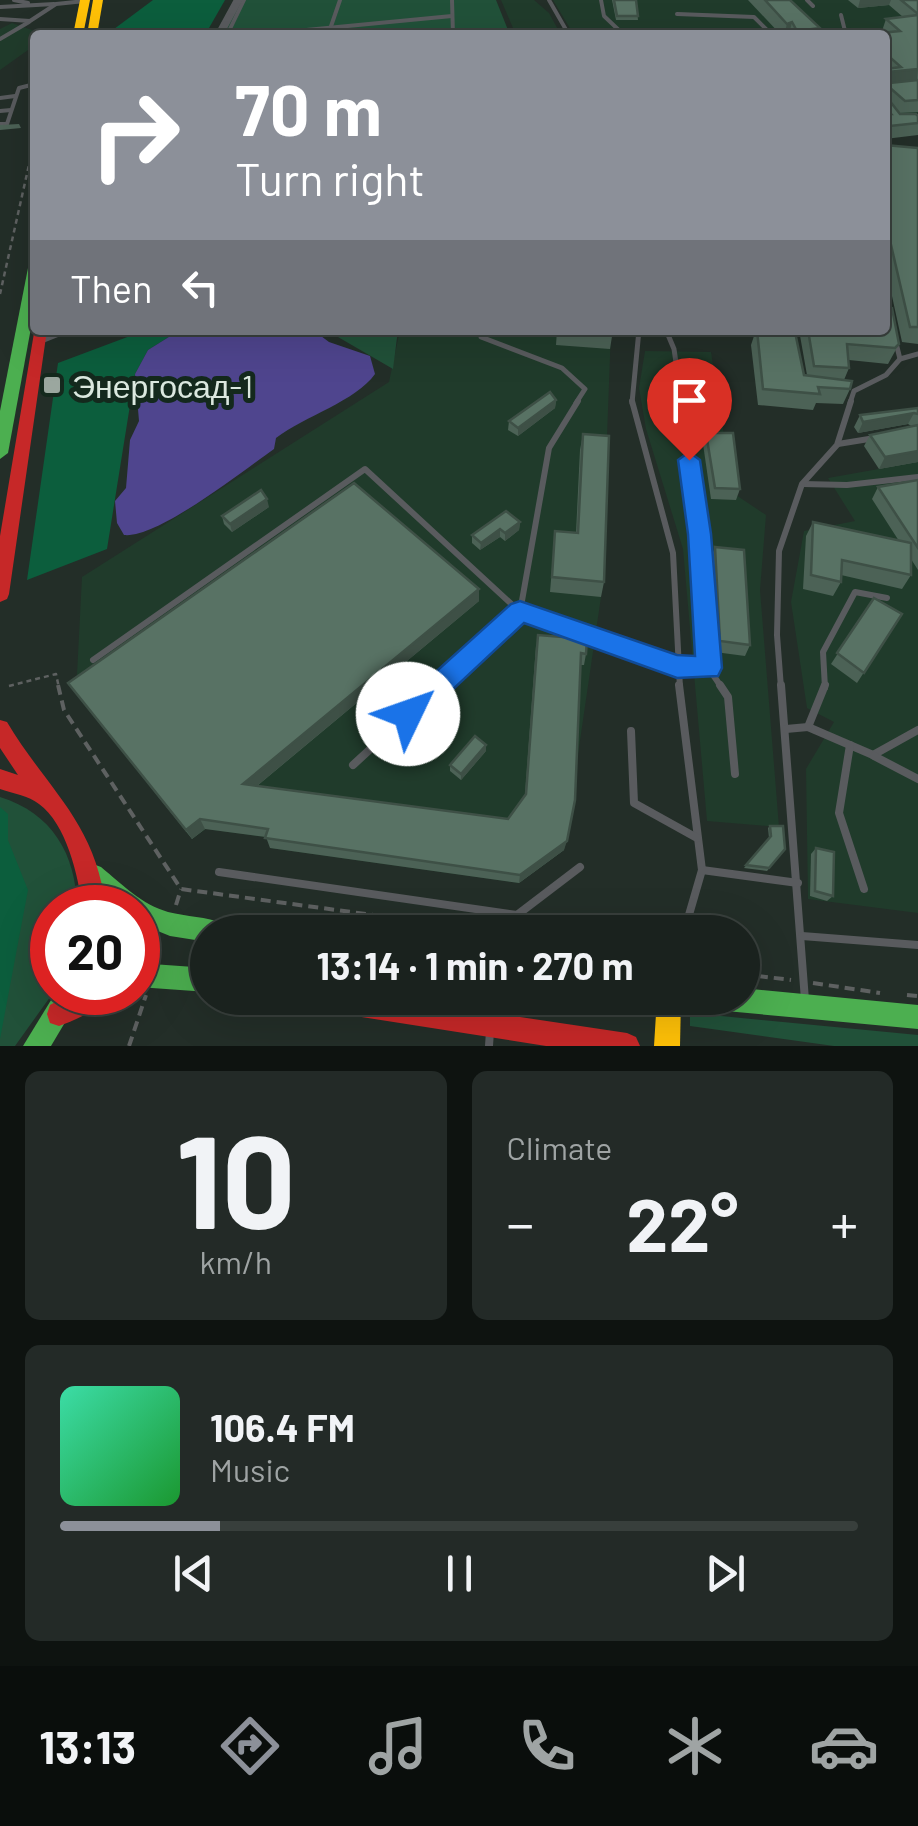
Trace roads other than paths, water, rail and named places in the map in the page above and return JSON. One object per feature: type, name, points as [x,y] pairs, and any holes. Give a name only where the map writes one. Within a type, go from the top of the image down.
[{"type":"main road","points":[[79,30],[85,0]]},
{"type":"main road","points":[[93,30],[98,0]]},
{"type":"main road","points":[[0,454],[30,295]]},
{"type":"main road","points":[[0,594],[39,336]]},
{"type":"main road","points":[[0,729],[18,763],[76,829],[93,885]]},
{"type":"main road","points":[[0,778],[45,796]]},
{"type":"main road","points":[[93,876],[104,885]]},
{"type":"main road","points":[[160,920],[190,927]]},
{"type":"main road","points":[[160,976],[190,978]]},
{"type":"main road","points":[[760,1002],[918,1017]]},
{"type":"main road","points":[[36,1046],[58,1015]]},
{"type":"main road","points":[[427,1015],[616,1045]]},
{"type":"main road","points":[[667,1046],[668,1015]]},
{"type":"street","points":[[222,30],[241,0]]},
{"type":"lane","points":[[14,0],[39,5]]},
{"type":"lane","points":[[0,7],[85,0]]},
{"type":"lane","points":[[230,30],[241,0]]},
{"type":"lane","points":[[330,28],[340,0]]},
{"type":"lane","points":[[452,0],[453,30]]},
{"type":"lane","points":[[549,0],[566,30]]},
{"type":"lane","points":[[601,0],[599,10],[618,30]]},
{"type":"lane","points":[[807,0],[813,6]]},
{"type":"lane","points":[[0,39],[56,4]]},
{"type":"lane","points":[[678,14],[754,17],[767,30]]},
{"type":"lane","points":[[308,30],[452,16]]},
{"type":"lane","points":[[841,16],[845,30]]},
{"type":"lane","points":[[0,18],[30,22]]},
{"type":"lane","points":[[0,124],[6,124],[19,88],[30,85]]},
{"type":"lane","points":[[0,98],[15,96]]},
{"type":"lane","points":[[0,111],[11,110]]},
{"type":"lane","points":[[893,332],[900,360]]},
{"type":"lane","points":[[353,764],[520,612],[549,448],[585,389],[562,368],[481,335]]},
{"type":"lane","points":[[638,335],[632,404],[672,553],[677,667],[702,870],[689,915]]},
{"type":"lane","points":[[668,335],[674,349],[700,534],[709,668],[728,697],[735,774]]},
{"type":"lane","points":[[837,390],[854,391],[886,375],[900,360],[918,354]]},
{"type":"lane","points":[[806,1006],[776,636],[780,550],[802,484],[837,445],[854,391]]},
{"type":"lane","points":[[837,445],[891,434]]},
{"type":"lane","points":[[94,660],[365,469],[520,612],[677,667],[709,668]]},
{"type":"lane","points":[[802,484],[847,486],[918,477]]},
{"type":"lane","points":[[808,727],[825,691],[823,652],[855,592],[887,598]]},
{"type":"lane","points":[[786,729],[808,727],[918,778]]},
{"type":"lane","points":[[873,755],[918,730]]},
{"type":"lane","points":[[631,731],[634,803],[698,839]]},
{"type":"lane","points":[[850,745],[839,813],[864,890]]},
{"type":"lane","points":[[518,915],[580,867]]},
{"type":"lane","points":[[702,870],[798,883]]},
{"type":"lane","points":[[220,872],[510,915]]},
{"type":"lane","points":[[802,936],[918,945]]},
{"type":"lane","points":[[489,1046],[491,1025]]},
{"type":"place","name":"Энергосад-1","points":[[52,385]]}]
